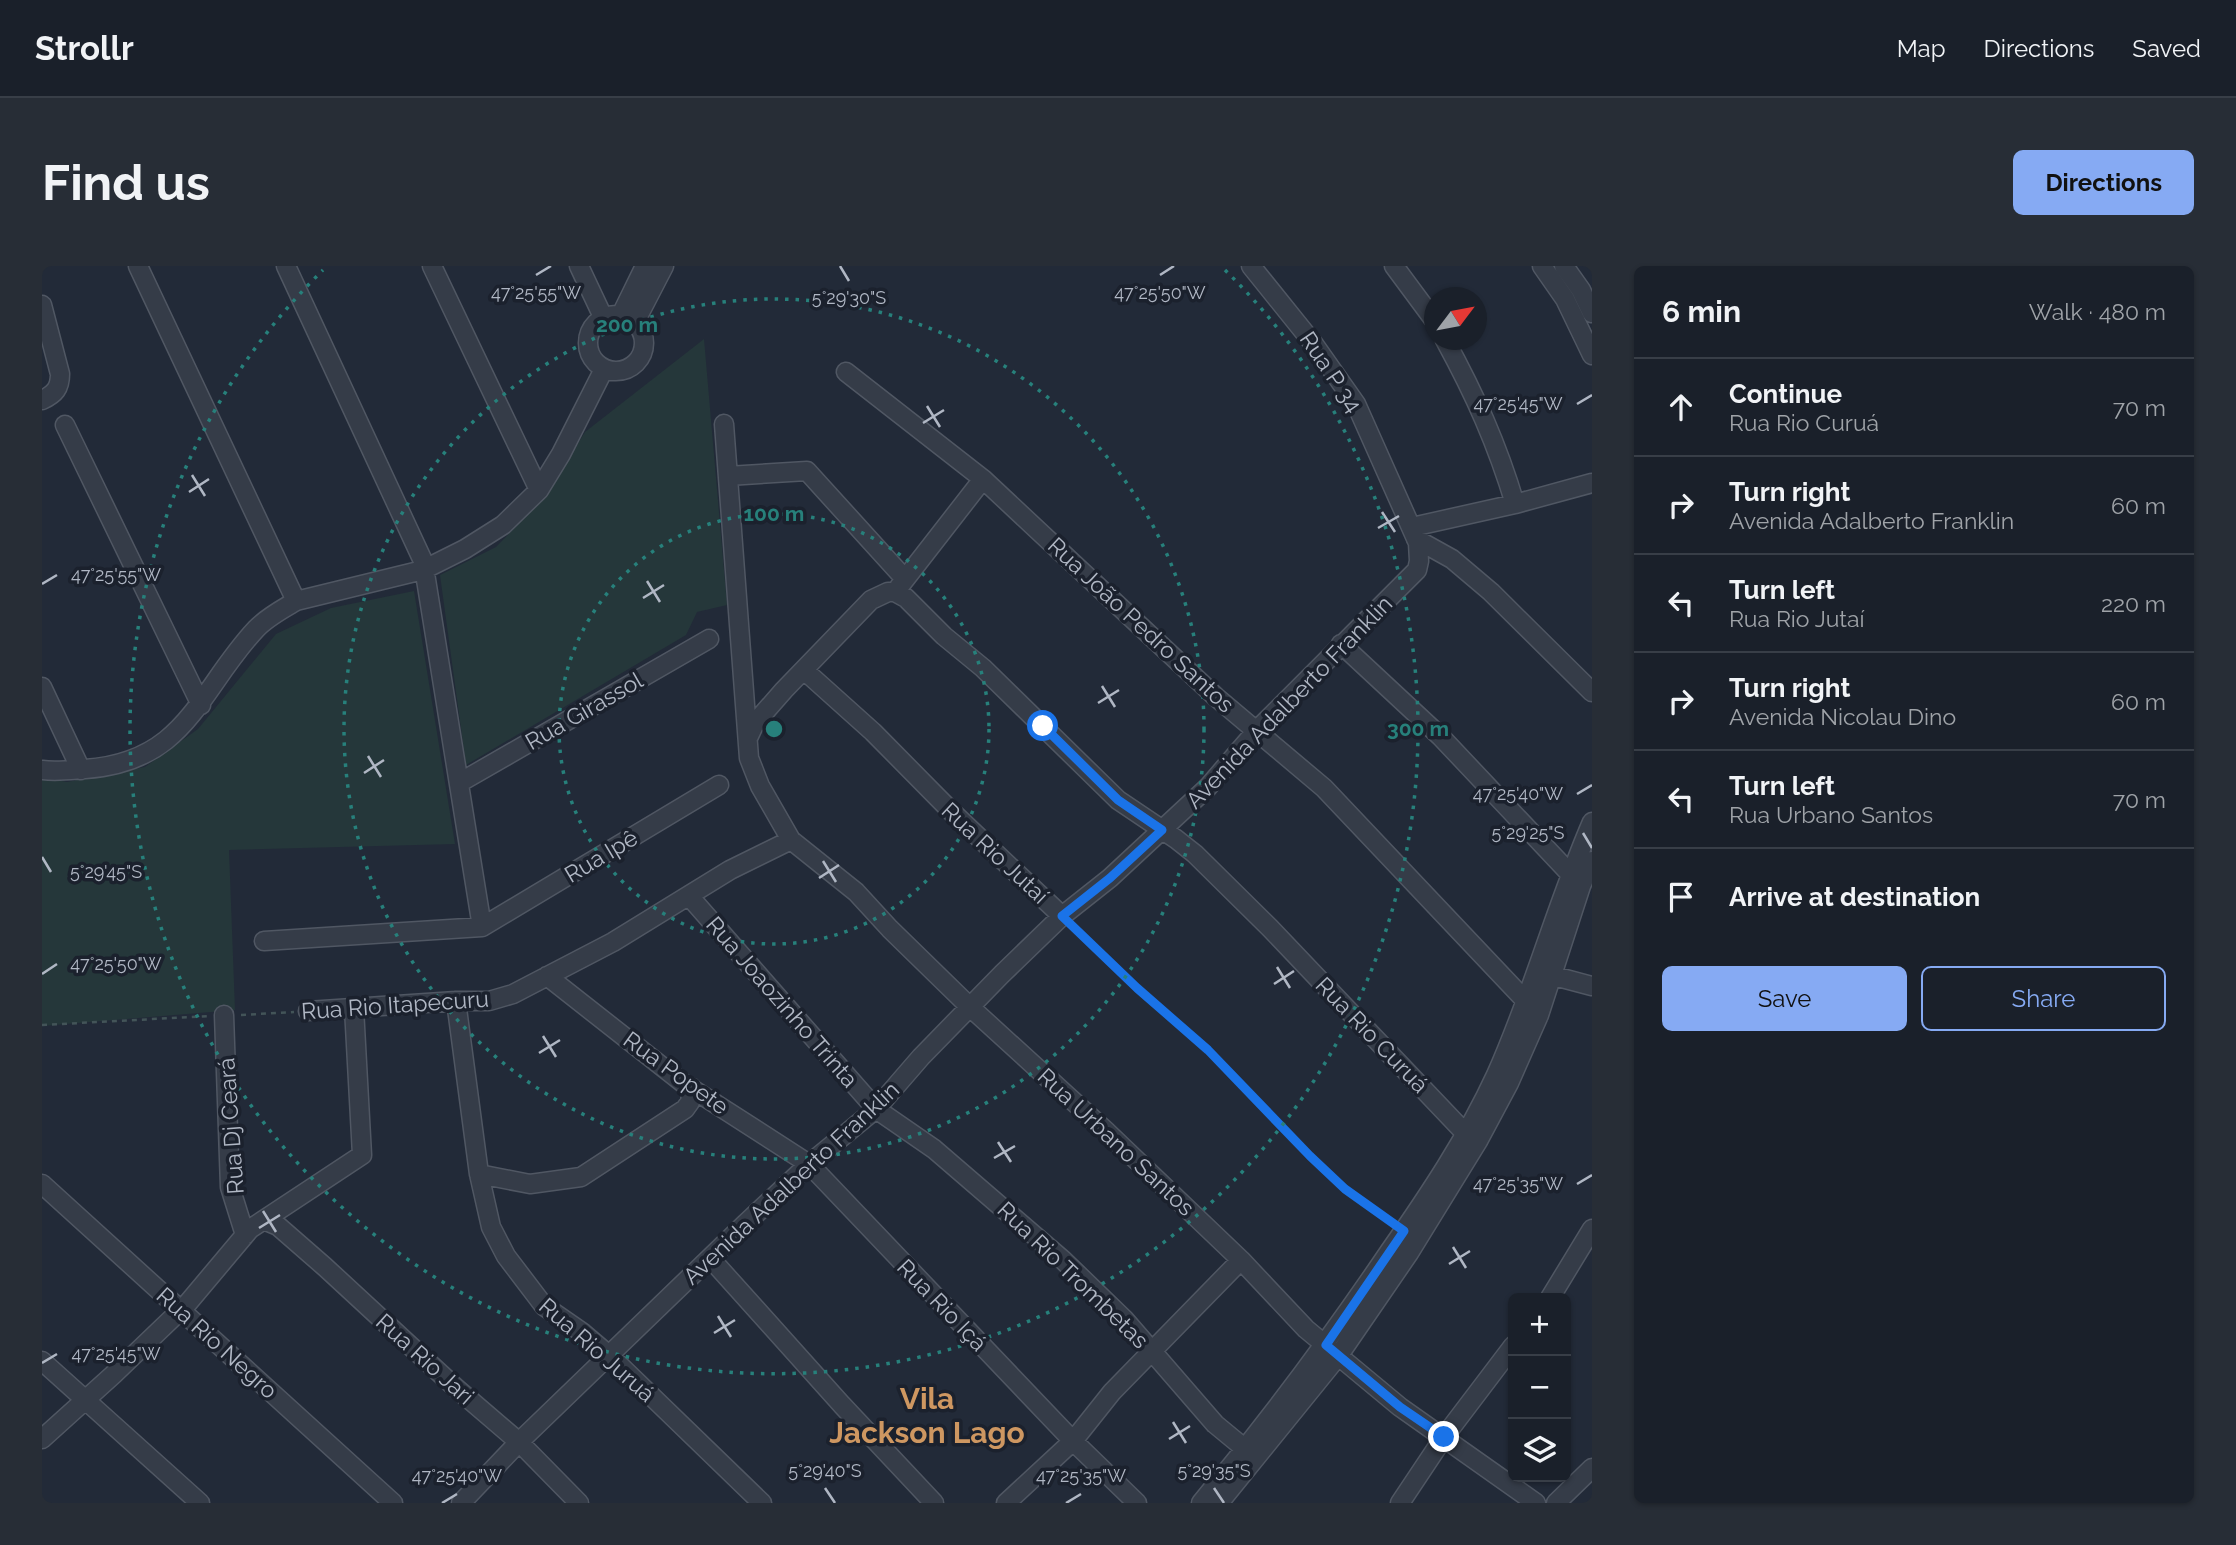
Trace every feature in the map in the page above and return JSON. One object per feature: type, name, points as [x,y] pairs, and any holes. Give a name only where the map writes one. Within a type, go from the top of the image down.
[{"type":"street","points":[[138,266],[296,601]]},
{"type":"street","points":[[264,941],[482,927],[423,561],[286,266]]},
{"type":"street","points":[[432,266],[539,490]]},
{"type":"street","points":[[579,266],[620,318],[643,334],[644,349],[641,356],[632,367],[618,372],[604,369],[590,356],[587,347],[591,328],[620,318],[664,266]]},
{"type":"street","points":[[620,318],[645,266]]},
{"type":"street","name":"Rua P 34","points":[[1251,266],[1313,342],[1356,404],[1414,533]]},
{"type":"street","points":[[1394,266],[1424,306]]},
{"type":"street","points":[[1542,266],[1565,299],[1592,355]]},
{"type":"street","points":[[1564,266],[1581,290],[1592,313]]},
{"type":"street","points":[[42,305],[58,363],[60,385],[42,400]]},
{"type":"street","points":[[1450,350],[1485,418],[1515,504]]},
{"type":"street","points":[[42,770],[101,768],[127,761],[157,747],[183,727],[237,651],[259,626],[296,601],[423,570],[465,549],[503,525],[539,490],[561,454],[604,369]]},
{"type":"street","name":"Rua João Pedro Santos","points":[[846,372],[983,479],[1216,697],[1324,788],[1539,1015]]},
{"type":"street","name":"Rua Urbano Santos","points":[[724,424],[751,768],[791,840],[856,892],[971,1008],[1107,1132],[1241,1260],[1306,1329],[1400,1407],[1536,1503]]},
{"type":"street","points":[[65,425],[201,705]]},
{"type":"street","name":"Rua Rio Curuá","points":[[728,476],[807,471],[930,623],[983,668],[1118,800],[1195,854],[1466,1134]]},
{"type":"street","points":[[747,739],[755,723],[871,600],[888,592],[902,590],[983,479]]},
{"type":"street","points":[[1414,533],[1592,483]]},
{"type":"street","points":[[1414,533],[1452,559],[1491,592],[1592,692]]},
{"type":"street","name":"Avenida Adalberto Franklin","points":[[461,1503],[519,1442],[809,1164],[876,1109],[921,1057],[1062,916],[1110,878],[1208,787],[1257,730],[1341,644],[1407,582],[1419,561],[1414,533]]},
{"type":"street","name":"Rua Girassol","points":[[459,783],[709,639]]},
{"type":"street","points":[[1341,644],[1441,737],[1575,880]]},
{"type":"street","name":"Rua Rio Jutaí","points":[[805,671],[873,732],[952,812],[1062,916]]},
{"type":"street","points":[[42,687],[81,770]]},
{"type":"street","name":"Rua Ipê","points":[[482,927],[719,785]]},
{"type":"street","points":[[1219,1503],[1250,1454],[1409,1253],[1478,1142],[1509,1083],[1539,1015],[1544,974],[1592,822]]},
{"type":"street","name":"Rua Rio Itapecuru","points":[[307,1011],[489,1001],[503,997],[613,942],[730,870],[791,840]]},
{"type":"street","points":[[1575,880],[1592,861]]},
{"type":"street","name":"Rua Joaozinho Trinta","points":[[689,895],[876,1109]]},
{"type":"street","points":[[1332,1350],[1466,1134],[1495,1076],[1526,1001],[1544,974]]},
{"type":"street","points":[[1544,974],[1592,986]]},
{"type":"street","name":"Rua Popete","points":[[547,976],[692,1088],[809,1164]]},
{"type":"street","name":"Rua Rio Juruá","points":[[456,1001],[480,1174],[491,1227],[506,1256],[544,1306],[610,1356],[762,1503]]},
{"type":"street","points":[[42,1439],[179,1310],[218,1270],[255,1225],[266,1221],[362,1154],[354,1008]]},
{"type":"street","name":"Rua Dj Ceará","points":[[224,1015],[230,1187],[245,1235]]},
{"type":"street","points":[[480,1174],[530,1184],[581,1177],[685,1109],[690,1102],[692,1088]]},
{"type":"street","name":"Rua Rio Trombetas","points":[[876,1109],[913,1133],[1004,1207],[1063,1260],[1154,1351],[1215,1424],[1250,1454]]},
{"type":"street","name":"Rua Rio Içá","points":[[809,1164],[1073,1441],[1137,1503]]},
{"type":"street","name":"Rua Rio Negro","points":[[42,1184],[393,1503]]},
{"type":"street","name":"Rua Rio Jari","points":[[266,1221],[278,1226],[325,1267],[456,1388],[519,1442],[579,1503]]},
{"type":"street","points":[[1553,1293],[1592,1229]]},
{"type":"street","points":[[711,1259],[934,1503]]},
{"type":"street","points":[[1006,1503],[1073,1441],[1112,1392],[1241,1260]]},
{"type":"street","points":[[1400,1503],[1444,1437],[1508,1353]]},
{"type":"street","points":[[42,1361],[200,1503]]},
{"type":"street","points":[[1201,1503],[1250,1454]]},
{"type":"street","points":[[1556,1503],[1592,1468]]},
{"type":"path","name":"Rua Rio Jutaí","points":[[1062,916],[1137,988],[1208,1050],[1272,1120],[1327,1173],[1404,1231]]},
{"type":"path","name":"Rua Rio Itapecuru","points":[[42,1025],[307,1011]]},
{"type":"shaded area","points":[[704,339],[727,605],[697,612],[686,635],[466,765],[440,575],[496,547],[545,497],[585,432]]},
{"type":"shaded area","points":[[414,591],[455,844],[229,850],[235,1010],[42,1026],[42,777],[67,782],[145,767],[198,729],[276,634],[331,608]]},
{"type":"district","name":"Vila Jackson Lago","points":[[927,1416]]},
{"type":"route","points":[[1043,726],[1118,800],[1162,830],[1110,878],[1062,916],[1137,988],[1208,1050],[1272,1120],[1345,1189],[1404,1231],[1326,1345],[1400,1407],[1444,1437]]}]
